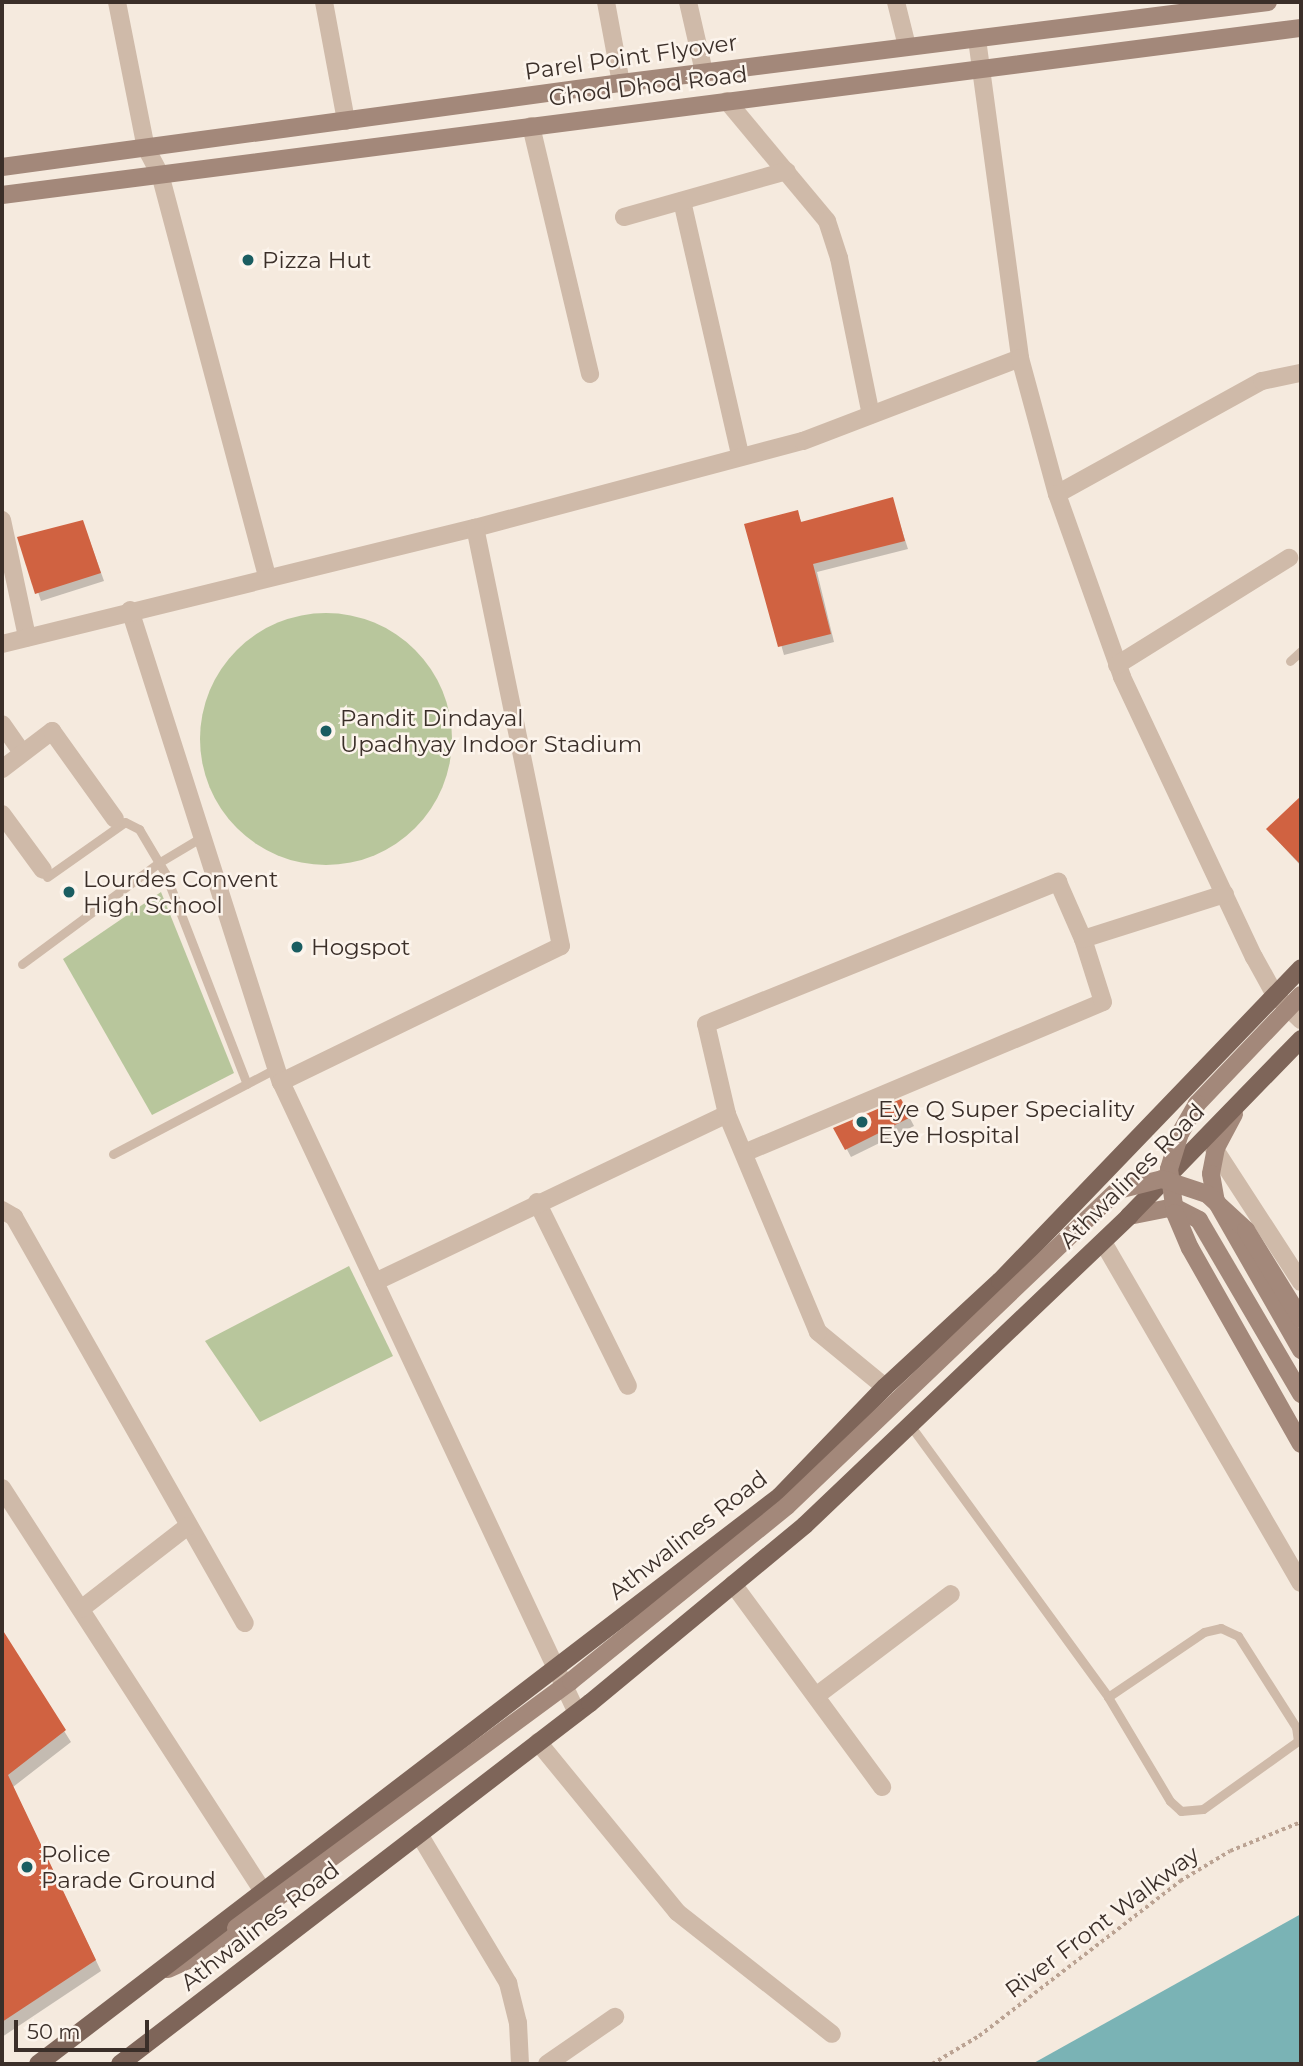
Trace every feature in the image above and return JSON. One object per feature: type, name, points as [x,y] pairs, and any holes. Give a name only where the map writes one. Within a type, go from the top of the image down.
[{"type":"main road","name":"Parel Point Flyover","points":[[2,167],[1200,6],[1268,2]]},
{"type":"main road","name":"Ghod Dhod Road","points":[[2,195],[981,67],[1301,28]]},
{"type":"main road","name":"Athwalines Road","points":[[38,2064],[167,1969],[780,1496],[885,1387],[953,1325],[1301,968]]},
{"type":"main road","points":[[1301,995],[1197,1104],[1180,1133],[1169,1169],[1175,1213],[1190,1248],[1301,1444]]},
{"type":"main road","name":"Athwalines Road","points":[[120,2064],[576,1713],[805,1525],[1129,1216],[1211,1143],[1251,1091],[1301,1040]]},
{"type":"main road","points":[[1211,1143],[1211,1174],[1216,1201],[1301,1350]]},
{"type":"main road","points":[[167,1969],[188,1960],[236,1928],[571,1681],[787,1506],[1118,1190],[1162,1179],[1207,1194],[1246,1230],[1301,1319]]},
{"type":"main road","points":[[1129,1216],[1174,1207],[1199,1220],[1301,1394]]},
{"type":"main road","points":[[953,1325],[983,1356]]},
{"type":"street","points":[[117,2],[146,148],[160,174],[267,577]]},
{"type":"street","points":[[324,2],[346,121]]},
{"type":"street","points":[[606,2],[621,82]]},
{"type":"street","points":[[688,2],[704,72]]},
{"type":"street","points":[[896,2],[907,46]]},
{"type":"street","points":[[977,38],[1020,358],[1057,494],[1117,665],[1275,995],[1301,1020]]},
{"type":"street","points":[[727,101],[818,207],[834,237],[871,415]]},
{"type":"street","points":[[531,126],[590,374]]},
{"type":"street","points":[[624,217],[787,171]]},
{"type":"street","points":[[682,201],[740,456]]},
{"type":"street","points":[[2,644],[130,610],[475,528],[803,441],[1020,358]]},
{"type":"street","points":[[1057,494],[1262,381],[1301,373]]},
{"type":"street","points":[[2,520],[27,637]]},
{"type":"street","points":[[279,1075],[561,946],[475,528]]},
{"type":"street","points":[[1117,665],[1289,558]]},
{"type":"street","points":[[130,610],[279,1075],[558,1669],[576,1713]]},
{"type":"street","points":[[2,724],[22,753]]},
{"type":"street","points":[[2,769],[52,732],[115,819]]},
{"type":"street","points":[[2,814],[45,874]]},
{"type":"street","points":[[744,1153],[1103,1002],[1083,939],[1058,883],[706,1024],[727,1114],[818,1332],[885,1387]]},
{"type":"street","points":[[1083,939],[1225,894]]},
{"type":"street","points":[[375,1282],[537,1202],[727,1114]]},
{"type":"street","points":[[1211,1143],[1301,1282]]},
{"type":"street","points":[[537,1202],[628,1386]]},
{"type":"street","points":[[2,1210],[14,1217],[245,1623]]},
{"type":"street","points":[[1103,1242],[1301,1583]]},
{"type":"street","points":[[2,1488],[264,1893]]},
{"type":"street","points":[[80,1609],[188,1526]]},
{"type":"street","points":[[733,1584],[882,1787]]},
{"type":"street","points":[[816,1696],[951,1594]]},
{"type":"street","points":[[538,1742],[677,1912],[832,2034]]},
{"type":"street","points":[[419,1834],[508,1983],[519,2023],[520,2064]]},
{"type":"street","points":[[547,2064],[615,2017]]},
{"type":"lane","points":[[1290,661],[1301,651]]},
{"type":"lane","points":[[45,874],[125,822],[139,829],[160,862],[247,1084]]},
{"type":"lane","points":[[22,964],[160,862],[202,837]]},
{"type":"lane","points":[[113,1154],[247,1084],[279,1075]]},
{"type":"lane","points":[[910,1425],[1108,1697],[1170,1801],[1181,1811],[1203,1809],[1297,1741],[1296,1727],[1238,1636],[1221,1628],[1204,1632],[1108,1697]]},
{"type":"path","name":"River Front Walkway","points":[[932,2064],[979,2036],[1188,1875],[1230,1851],[1301,1822]]},
{"type":"green space","name":"Pandit Dindayal Upadhyay Indoor Stadium","points":[[326,613],[363,618],[396,634],[415,650],[431,669],[447,702],[452,739],[447,776],[431,809],[415,828],[396,844],[363,860],[326,865],[289,860],[256,844],[237,828],[221,809],[205,776],[200,739],[205,702],[221,669],[237,650],[256,634],[289,618]]},
{"type":"green space","points":[[161,892],[234,1073],[152,1115],[63,959]]},
{"type":"green space","points":[[349,1266],[393,1356],[260,1422],[205,1341]]},
{"type":"water","points":[[1301,1914],[1301,2064],[1032,2064]]},
{"type":"building","points":[[893,497],[905,541],[813,564],[831,634],[778,647],[744,524],[798,510],[801,522]]},
{"type":"building","points":[[83,520],[101,573],[35,594],[17,537]]},
{"type":"building","points":[[1301,796],[1301,865],[1266,829]]},
{"type":"building","points":[[901,1099],[911,1117],[845,1150],[833,1128]]},
{"type":"building","name":"Police Parade Ground","points":[[2,1629],[66,1730],[8,1775],[96,1960],[2,2022]]},
{"type":"place","name":"Pizza Hut","points":[[248,260]]},
{"type":"place","name":"Pandit Dindayal Upadhyay Indoor Stadium","points":[[326,731]]},
{"type":"place","name":"Lourdes Convent High School","points":[[69,892]]},
{"type":"place","name":"Hogspot","points":[[297,947]]},
{"type":"place","name":"Eye Q Super Speciality Eye Hospital","points":[[862,1122]]},
{"type":"place","name":"Police Parade Ground","points":[[27,1867]]}]
